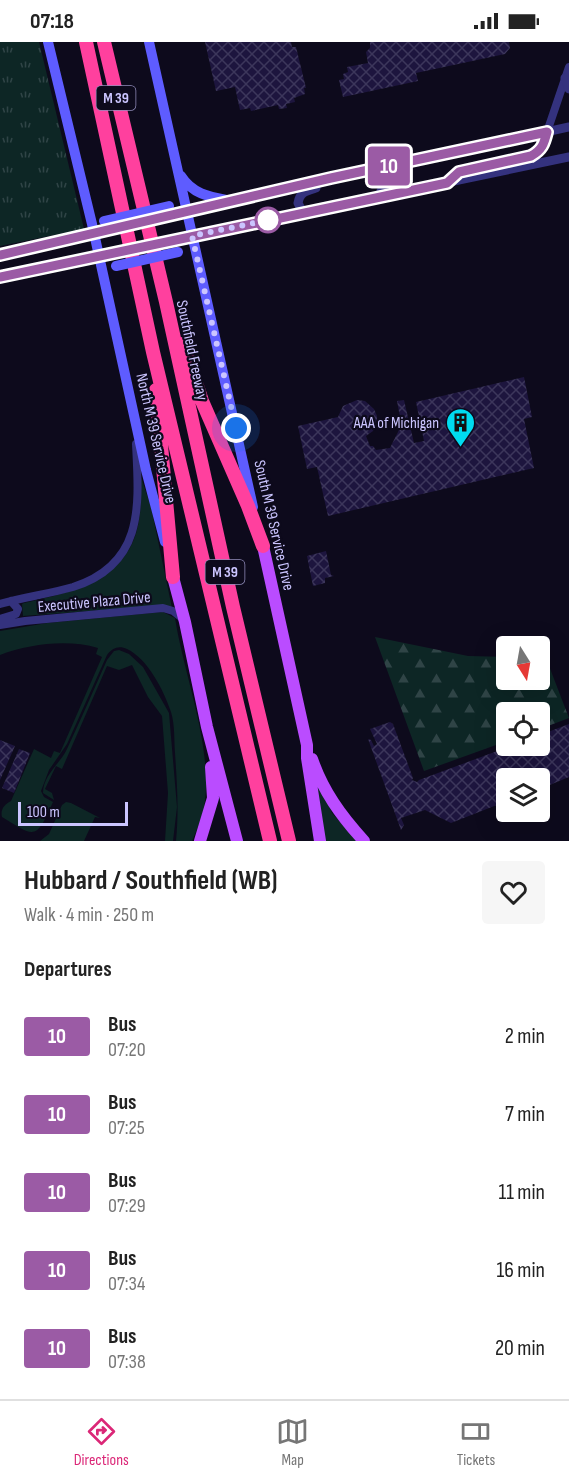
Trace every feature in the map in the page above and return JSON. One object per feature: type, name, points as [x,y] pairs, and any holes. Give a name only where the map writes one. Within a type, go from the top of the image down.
[{"type":"highway","name":"M 39","points":[[86,42],[153,352],[270,841]]},
{"type":"highway","name":"Southfield Freeway","points":[[104,42],[289,841]]},
{"type":"highway","points":[[166,302],[205,409],[248,506],[262,546]]},
{"type":"highway","points":[[153,352],[157,418],[173,577]]},
{"type":"main road","name":"North M 39 Service Drive","points":[[48,42],[90,214],[136,424],[185,622],[207,727],[237,841]]},
{"type":"main road","name":"South M 39 Service Drive","points":[[149,42],[307,745],[320,841]]},
{"type":"main road","points":[[178,172],[191,188],[204,195],[232,201]]},
{"type":"main road","points":[[90,214],[106,225],[170,211],[182,188]]},
{"type":"main road","points":[[105,283],[107,273],[116,266],[178,252],[185,252],[197,260]]},
{"type":"main road","points":[[200,841],[213,798],[207,727]]},
{"type":"main road","points":[[307,745],[332,802],[345,821],[364,841]]},
{"type":"street","points":[[447,183],[459,172],[531,156],[539,152],[544,145],[569,67]]},
{"type":"street","points":[[566,78],[569,89]]},
{"type":"street","points":[[170,211],[187,212],[569,127]]},
{"type":"street","points":[[0,277],[569,157]]},
{"type":"street","points":[[322,209],[333,201],[390,189],[396,178],[393,173],[380,168]]},
{"type":"street","points":[[307,212],[298,204],[299,197],[305,191],[327,184],[337,177]]},
{"type":"street","points":[[2,254],[94,233],[106,225]]},
{"type":"street","name":"Executive Plaza Drive","points":[[0,604],[79,584],[104,570],[124,549],[134,529],[138,508],[136,424]]},
{"type":"street","name":"Executive Plaza Drive","points":[[0,619],[16,614],[18,609],[11,601]]},
{"type":"street","name":"Executive Plaza Drive","points":[[0,626],[25,621],[162,608],[173,611],[185,622]]},
{"type":"green space","points":[[0,42],[39,42],[84,229],[0,246]]},
{"type":"green space","points":[[140,474],[151,507],[172,608],[156,606],[23,616],[22,604],[80,588],[112,570],[124,557],[133,540],[139,520]]},
{"type":"green space","points":[[163,612],[175,618],[205,757],[205,801],[192,841],[176,841],[177,797],[174,732],[168,704],[160,685],[142,660],[121,647],[113,649],[107,655],[67,744],[49,770],[41,791],[44,797],[53,802],[43,823],[34,832],[29,832],[2,817],[2,809],[11,801],[34,749],[51,758],[54,751],[60,753],[102,657],[96,654],[98,648],[61,643],[24,648],[0,655],[0,631],[47,623]]},
{"type":"green space","points":[[375,637],[468,656],[496,657],[496,690],[550,690],[550,669],[569,718],[550,725],[550,702],[496,702],[496,745],[424,771]]},
{"type":"green space","points":[[119,650],[129,654],[143,667],[169,713],[177,807],[173,841],[165,841],[168,793],[162,716],[148,697],[132,665],[119,670],[107,666],[62,769],[56,766],[45,789],[52,793],[54,800],[43,793],[49,775],[67,749],[107,660],[114,651]]},
{"type":"green space","points":[[310,762],[332,813],[357,841],[323,841]]},
{"type":"green space","points":[[66,802],[100,818],[95,817],[84,841],[40,841],[49,834],[62,805]]},
{"type":"building","points":[[205,42],[291,42],[292,47],[296,47],[306,88],[304,88],[305,94],[294,98],[295,102],[286,104],[287,108],[279,109],[278,105],[251,111],[250,108],[240,110],[235,87],[216,91]]},
{"type":"building","points":[[370,42],[509,42],[510,48],[505,54],[416,73],[418,81],[343,97],[339,80],[344,79],[343,74],[348,72],[347,67],[368,63],[366,52],[370,48]]},
{"type":"building","name":"AAA of Michigan","points":[[524,377],[532,417],[524,419],[534,468],[328,516],[317,467],[307,469],[298,426],[338,417],[343,406],[357,400],[365,401],[374,409],[377,416],[377,423],[373,431],[366,436],[370,446],[376,450],[390,448],[401,423],[397,401],[404,400],[414,443],[424,441],[416,402]]},
{"type":"building","points":[[326,551],[331,575],[334,576],[325,578],[325,583],[313,586],[307,556]]},
{"type":"building","points":[[390,722],[393,724],[412,780],[417,782],[496,752],[496,756],[550,756],[550,731],[569,724],[569,777],[550,785],[550,768],[496,768],[496,805],[451,823],[425,810],[401,818],[404,825],[401,830],[368,739],[374,746],[377,744],[370,729]]},
{"type":"building","points":[[0,740],[15,746],[0,780]]},
{"type":"building","points":[[19,749],[30,753],[14,793],[2,788]]},
{"type":"bus line","name":"10","points":[[0,255],[331,178],[547,132],[544,145],[539,152],[531,156],[459,172],[447,183],[0,277]]},
{"type":"place","name":"AAA of Michigan","points":[[460,448]]},
{"type":"route","points":[[236,428],[192,236],[268,220]]}]
